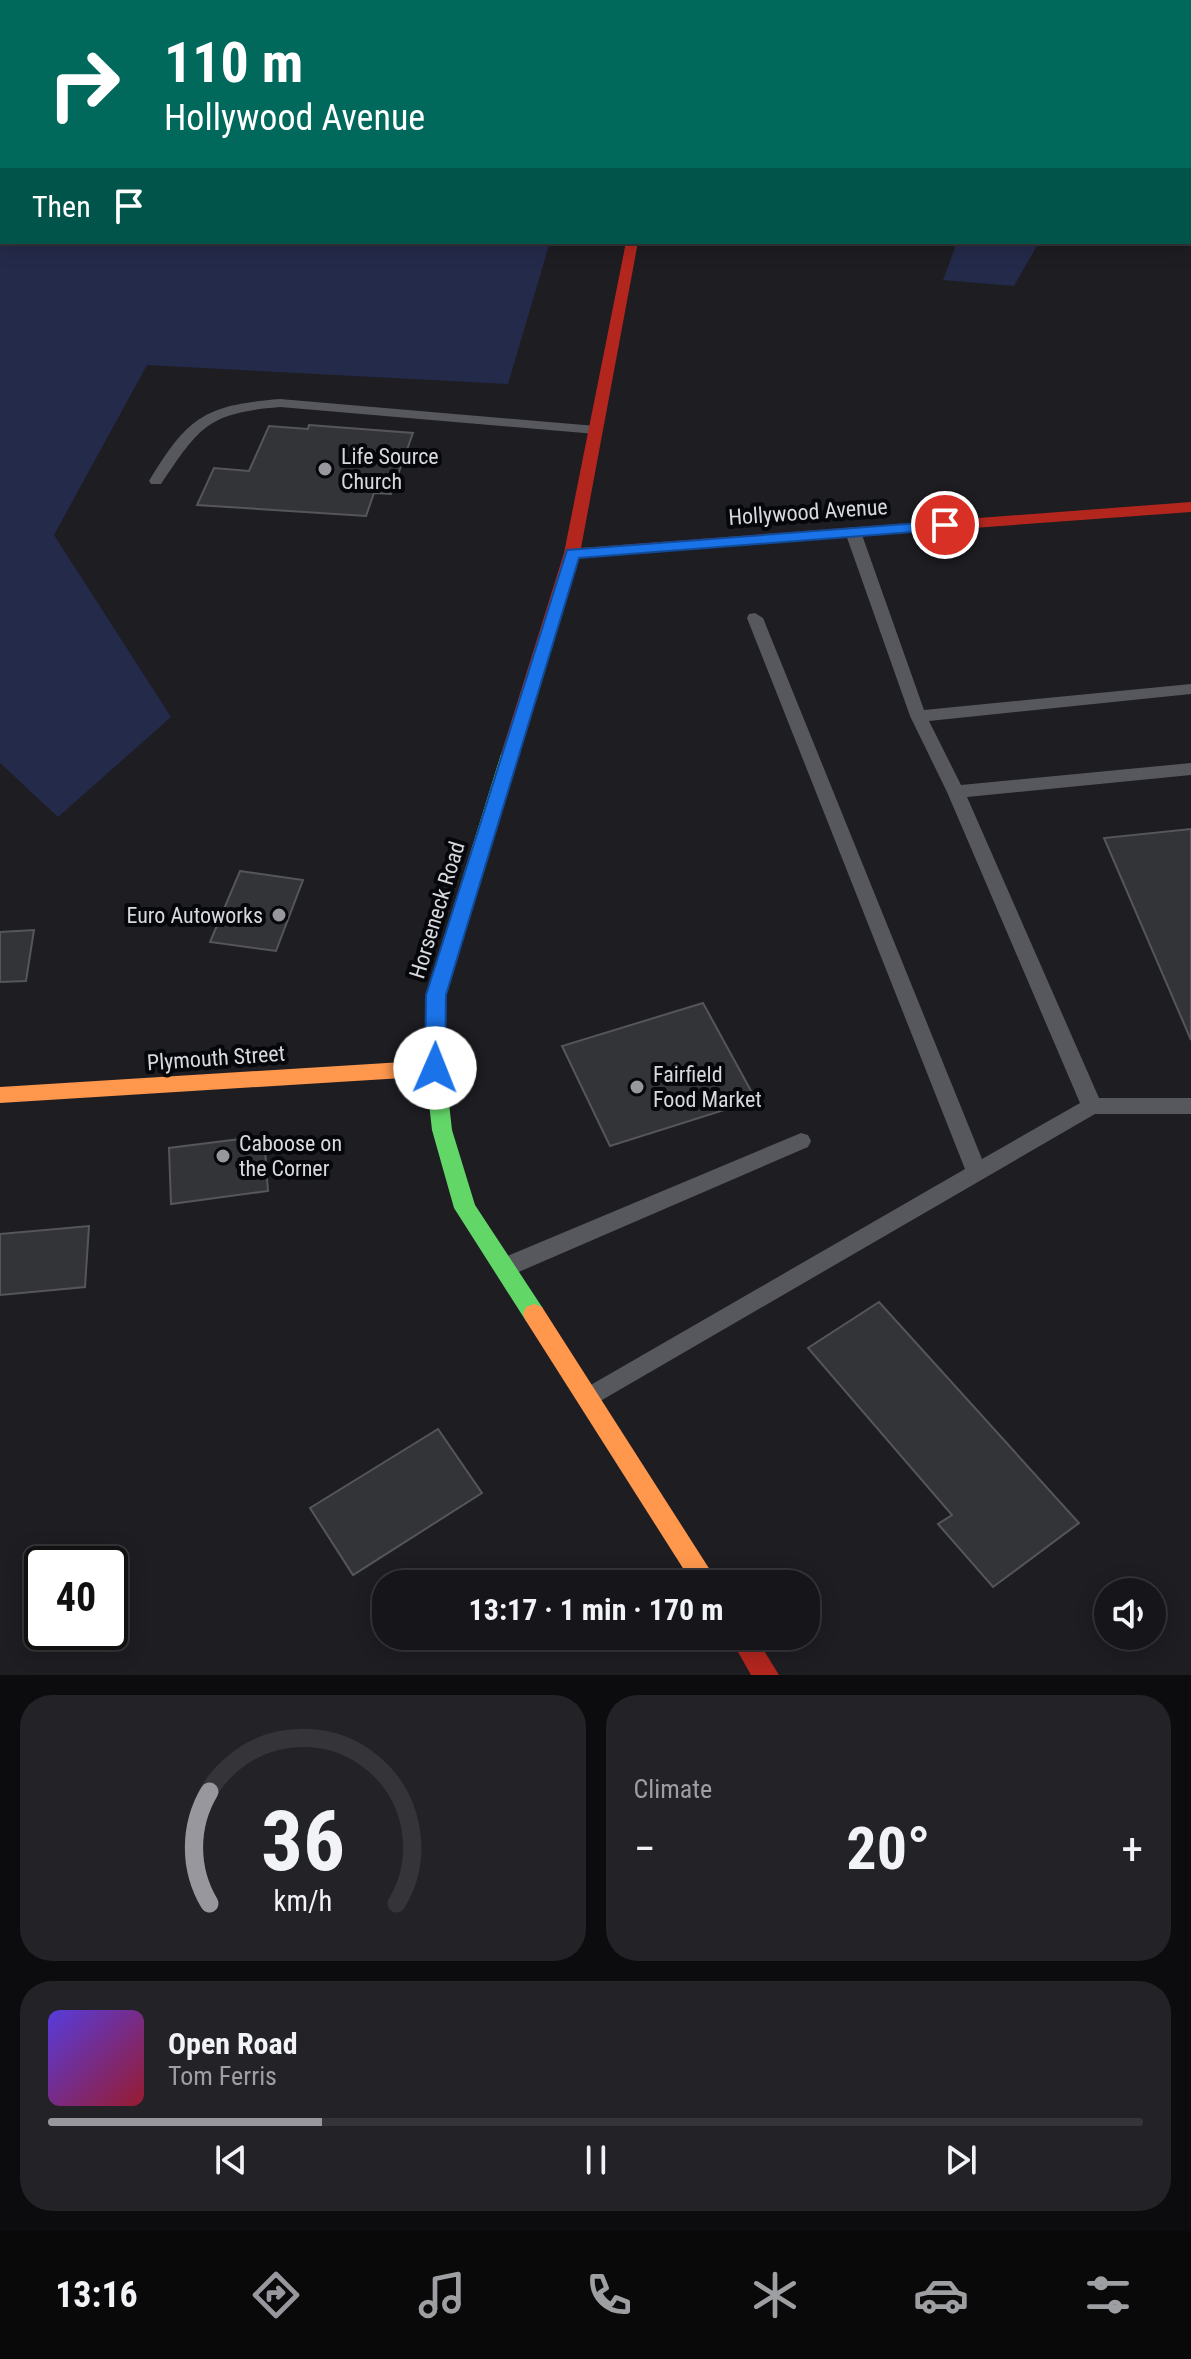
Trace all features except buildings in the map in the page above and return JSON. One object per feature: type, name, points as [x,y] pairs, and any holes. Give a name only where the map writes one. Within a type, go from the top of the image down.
[{"type":"street","name":"Horseneck Road","points":[[632,244],[572,553],[436,995],[435,1068],[442,1130],[465,1208],[698,1570]]},
{"type":"street","name":"Hollywood Avenue","points":[[572,553],[1191,507]]},
{"type":"street","name":"Plymouth Street","points":[[0,1095],[435,1068]]},
{"type":"street","points":[[750,1650],[766,1675]]},
{"type":"lane","points":[[156,481],[183,436],[206,417],[246,405],[280,403],[596,430]]},
{"type":"lane","points":[[853,532],[918,716],[956,792],[1092,1106]]},
{"type":"lane","points":[[755,618],[977,1172]]},
{"type":"lane","points":[[918,716],[1191,689]]},
{"type":"lane","points":[[956,792],[1191,769]]},
{"type":"lane","points":[[587,1398],[1092,1106],[1191,1106]]},
{"type":"lane","points":[[504,1268],[801,1141]]},
{"type":"shaded area","points":[[0,244],[549,244],[508,384],[147,365],[54,535],[171,717],[58,817],[0,763]]},
{"type":"shaded area","points":[[956,244],[1038,244],[1014,286],[943,280]]},
{"type":"traffic: fast","points":[[510,754],[436,995],[435,1068],[442,1130],[465,1208],[534,1314]]},
{"type":"traffic: slow","points":[[0,1095],[435,1068]]},
{"type":"traffic: slow","points":[[534,1314],[698,1570]]},
{"type":"traffic: jam","points":[[510,754],[572,553],[632,244]]},
{"type":"traffic: jam","points":[[572,553],[1191,507]]},
{"type":"traffic: jam","points":[[750,1650],[766,1675]]},
{"type":"place","name":"Life Source Church","points":[[325,469]]},
{"type":"place","name":"Euro Autoworks","points":[[279,915]]},
{"type":"place","name":"Fairfield Food Market","points":[[637,1087]]},
{"type":"place","name":"Caboose on the Corner","points":[[223,1156]]},
{"type":"route","points":[[435,1068],[436,995],[572,553],[945,525]]}]
